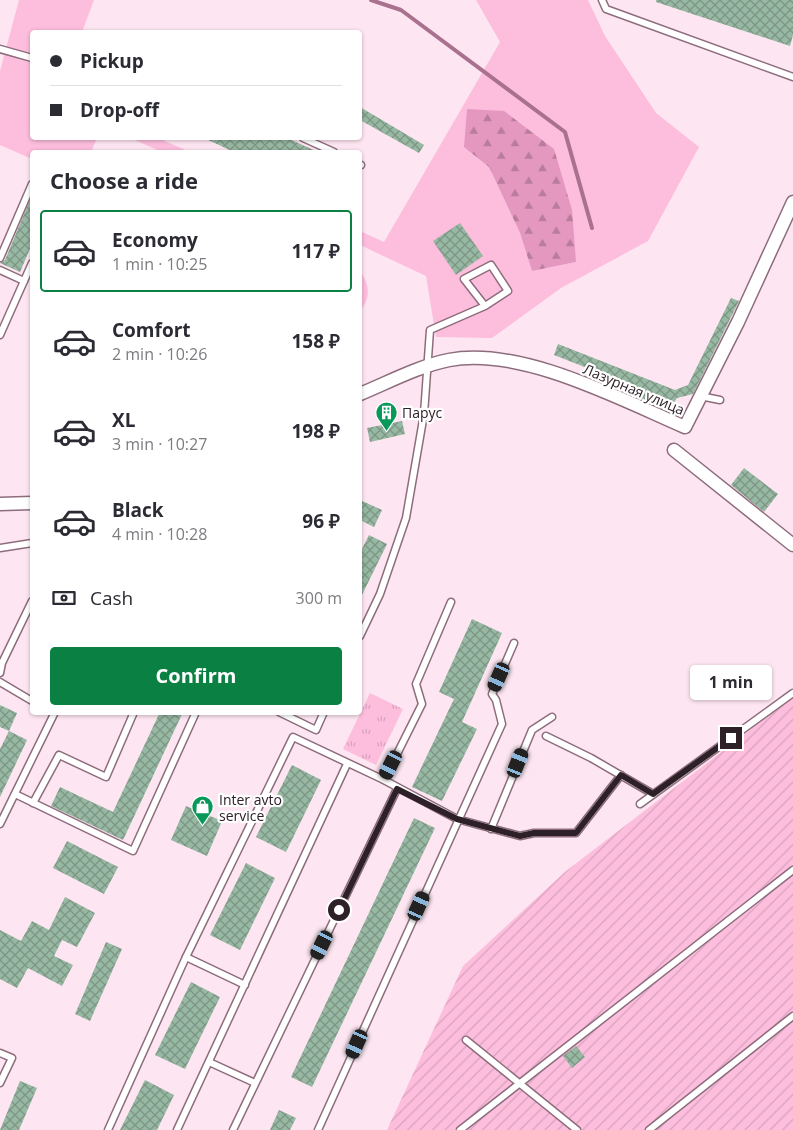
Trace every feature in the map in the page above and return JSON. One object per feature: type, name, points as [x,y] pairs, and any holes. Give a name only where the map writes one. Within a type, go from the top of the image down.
[{"type":"street","name":"Лазурная улица","points":[[362,393],[428,366],[450,360],[493,358],[558,374],[685,427],[738,322],[793,202]]},
{"type":"street","points":[[674,450],[793,545]]},
{"type":"street","points":[[0,504],[30,503]]},
{"type":"lane","points":[[602,0],[606,9],[793,77]]},
{"type":"lane","points":[[0,50],[30,58]]},
{"type":"lane","points":[[307,140],[329,150]]},
{"type":"lane","points":[[0,258],[30,189]]},
{"type":"lane","points":[[362,632],[380,594],[406,518],[424,414],[430,330],[485,306],[508,291],[491,265],[464,279],[485,306]]},
{"type":"lane","points":[[0,334],[30,268]]},
{"type":"lane","points":[[0,270],[24,281]]},
{"type":"lane","points":[[700,396],[720,400]]},
{"type":"lane","points":[[0,548],[30,543]]},
{"type":"lane","points":[[384,780],[422,704],[416,684],[451,602]]},
{"type":"lane","points":[[0,673],[2,663],[30,605]]},
{"type":"lane","points":[[25,618],[30,620]]},
{"type":"lane","points":[[318,1130],[457,819],[502,724],[496,700],[492,694],[514,643]]},
{"type":"lane","points":[[0,682],[30,700]]},
{"type":"lane","points":[[640,804],[793,693]]},
{"type":"lane","points":[[0,824],[54,715]]},
{"type":"lane","points":[[33,803],[59,755],[106,777],[133,715]]},
{"type":"lane","points":[[15,794],[133,851],[195,715]]},
{"type":"lane","points":[[285,715],[316,730],[323,715]]},
{"type":"lane","points":[[491,829],[532,730],[552,717]]},
{"type":"lane","points":[[546,736],[653,794]]},
{"type":"lane","points":[[108,1130],[186,957],[293,738],[384,780],[397,789],[457,819],[520,836],[534,833],[576,833],[621,775]]},
{"type":"lane","points":[[177,1130],[347,764]]},
{"type":"lane","points":[[233,1130],[397,789]]},
{"type":"lane","points":[[460,1130],[793,870]]},
{"type":"lane","points":[[186,957],[245,985]]},
{"type":"lane","points":[[649,1130],[793,1016]]},
{"type":"lane","points":[[466,1040],[577,1130]]},
{"type":"lane","points":[[0,1052],[12,1058],[0,1083]]},
{"type":"lane","points":[[209,1062],[255,1083]]},
{"type":"green space","points":[[19,0],[94,0],[83,30],[30,30],[30,140],[96,140],[92,150],[30,150],[30,158],[0,145],[0,71]]},
{"type":"green space","points":[[476,0],[588,0],[605,36],[656,113],[699,147],[648,241],[561,288],[492,338],[436,337],[426,276],[362,246],[362,232],[384,242],[500,42]],"holes":[[[489,167],[576,262],[532,271],[520,233]]]},
{"type":"green space","points":[[467,109],[504,111],[554,149],[572,210],[576,262],[532,271],[520,233],[489,167],[464,147]]},
{"type":"green space","points":[[135,140],[163,140],[185,150],[157,150]]},
{"type":"green space","points":[[362,274],[366,281],[368,291],[362,308]]},
{"type":"green space","points":[[370,693],[403,709],[376,765],[343,749],[359,715],[362,715],[362,710]]},
{"type":"green space","points":[[793,697],[793,1130],[387,1130],[463,966],[566,871]]},
{"type":"building","points":[[656,0],[793,0],[793,35],[790,46],[656,2]]},
{"type":"building","points":[[362,108],[424,145],[419,153],[362,121]]},
{"type":"building","points":[[208,140],[291,140],[314,150],[230,150]]},
{"type":"building","points":[[30,200],[30,249],[20,272],[0,263],[5,260]]},
{"type":"building","points":[[460,223],[483,256],[456,275],[433,241]]},
{"type":"building","points":[[731,298],[739,301],[693,394],[677,398],[673,404],[666,407],[628,393],[623,382],[554,355],[558,344],[675,390],[688,385]]},
{"type":"building","name":"Парус","points":[[402,421],[405,434],[370,442],[367,428]]},
{"type":"building","points":[[744,468],[778,494],[764,512],[731,485]]},
{"type":"building","points":[[362,501],[382,510],[374,527],[362,521]]},
{"type":"building","points":[[369,535],[387,544],[362,595],[362,549]]},
{"type":"building","points":[[472,619],[502,633],[462,722],[477,729],[442,801],[412,787],[454,699],[439,692]]},
{"type":"building","points":[[0,705],[17,713],[9,731],[0,727]]},
{"type":"building","points":[[159,715],[182,715],[123,840],[51,806],[60,787],[113,812]]},
{"type":"building","points":[[9,731],[27,740],[0,797],[0,749]]},
{"type":"building","points":[[292,765],[321,780],[286,852],[256,837]]},
{"type":"building","points":[[186,806],[222,821],[207,856],[171,840]]},
{"type":"building","points":[[414,818],[435,828],[312,1087],[291,1077]]},
{"type":"building","points":[[67,841],[118,867],[104,894],[53,868]]},
{"type":"building","points":[[246,863],[275,878],[240,950],[210,935]]},
{"type":"building","points":[[65,897],[95,913],[77,947],[62,940],[54,956],[73,965],[62,986],[28,968],[17,988],[0,979],[0,930],[21,941],[32,921],[49,930]]},
{"type":"building","points":[[106,942],[122,949],[90,1021],[75,1014]]},
{"type":"building","points":[[191,982],[220,997],[185,1069],[155,1055]]},
{"type":"building","points":[[576,1046],[585,1057],[572,1068],[563,1056]]},
{"type":"building","points":[[145,1080],[174,1095],[157,1130],[120,1130]]},
{"type":"building","points":[[20,1081],[37,1088],[19,1130],[0,1130]]},
{"type":"building","points":[[279,1110],[296,1118],[290,1130],[270,1130]]},
{"type":"waterway","points":[[371,0],[401,10],[565,132],[592,228]]},
{"type":"place","name":"Парус","points":[[386,431]]},
{"type":"place","name":"Inter avto service","points":[[203,826]]},
{"type":"route","points":[[339,910],[397,789],[457,819],[491,829],[520,836],[534,833],[576,833],[621,775],[653,794],[731,738]]}]
